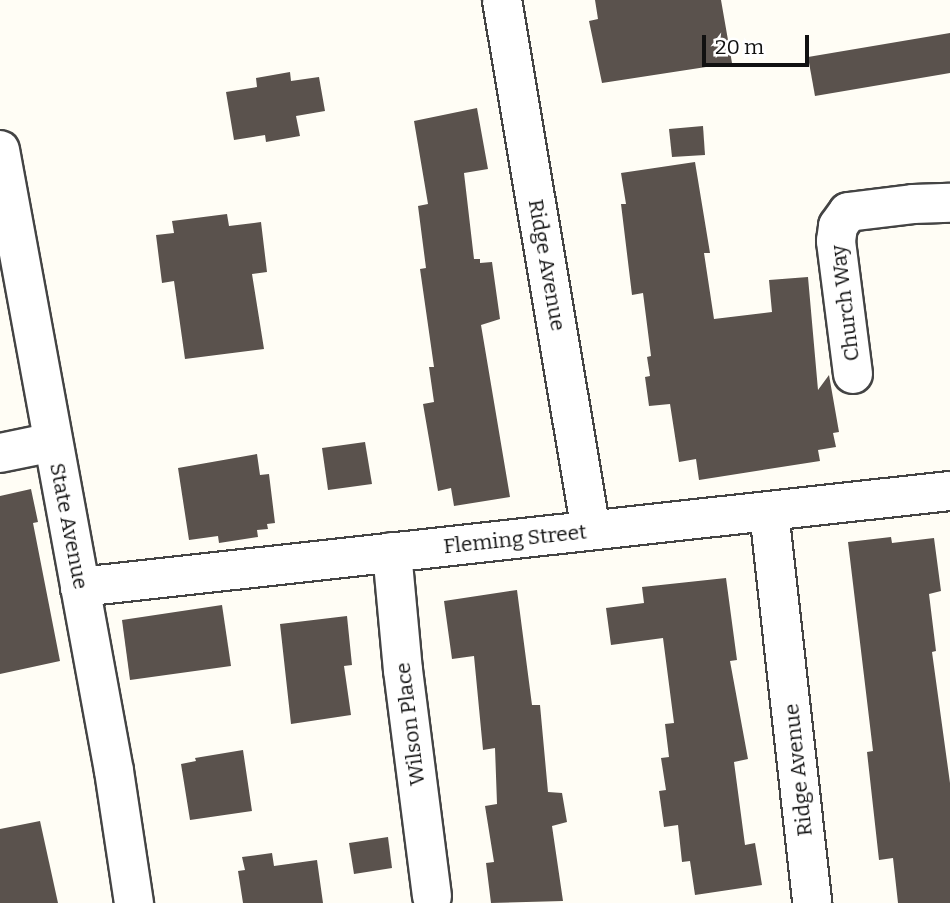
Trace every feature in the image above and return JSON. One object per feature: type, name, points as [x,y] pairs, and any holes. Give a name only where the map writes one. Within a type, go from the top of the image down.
[{"type":"street","name":"Ridge Avenue","points":[[502,0],[591,531]]},
{"type":"street","name":"State Avenue","points":[[0,150],[80,587],[134,903]]},
{"type":"street","name":"Church Way","points":[[853,374],[836,241],[838,226],[848,212],[913,204],[950,204]]},
{"type":"street","points":[[0,453],[53,442]]},
{"type":"street","name":"Fleming Street","points":[[80,587],[950,491]]},
{"type":"street","name":"Ridge Avenue","points":[[769,511],[812,903]]},
{"type":"street","name":"Wilson Place","points":[[392,552],[403,670],[432,896]]},
{"type":"building","points":[[595,0],[721,0],[732,63],[602,83],[589,21],[598,19]]},
{"type":"building","points":[[950,33],[950,73],[815,96],[808,57]]},
{"type":"building","points":[[290,72],[291,81],[319,77],[325,111],[296,116],[300,136],[266,142],[265,135],[234,140],[226,92],[257,87],[256,78]]},
{"type":"building","points":[[477,108],[488,169],[464,173],[474,259],[480,259],[480,263],[492,262],[500,319],[481,325],[510,497],[454,506],[451,488],[438,491],[423,404],[434,402],[429,367],[434,367],[420,269],[426,268],[418,206],[428,204],[414,121]]},
{"type":"building","points":[[703,126],[705,155],[672,157],[669,129]]},
{"type":"building","points":[[695,162],[710,253],[704,253],[714,319],[772,312],[769,280],[808,277],[818,390],[829,375],[839,432],[833,433],[836,447],[818,450],[820,461],[699,480],[696,459],[679,462],[670,404],[649,406],[645,377],[650,376],[647,357],[651,356],[643,293],[632,295],[621,204],[626,204],[621,173]]},
{"type":"building","points":[[227,214],[229,226],[261,222],[267,272],[252,274],[264,349],[185,359],[174,281],[162,283],[156,235],[174,233],[172,221]]},
{"type":"building","points":[[365,442],[372,484],[328,490],[322,448]]},
{"type":"building","points":[[257,454],[260,475],[269,474],[275,523],[267,524],[268,529],[257,530],[258,537],[219,543],[218,536],[189,540],[178,468]]},
{"type":"building","points":[[31,489],[38,522],[33,523],[60,661],[0,674],[0,496]]},
{"type":"building","points":[[891,537],[892,543],[934,538],[941,591],[929,594],[936,651],[932,652],[950,783],[950,903],[898,903],[893,858],[879,860],[867,752],[873,751],[848,542]]},
{"type":"building","points":[[726,578],[737,660],[730,661],[748,759],[734,762],[745,845],[755,843],[762,885],[695,895],[690,861],[682,862],[678,825],[664,827],[659,791],[666,790],[661,758],[669,757],[665,724],[674,723],[663,638],[611,645],[606,608],[644,603],[642,587]]},
{"type":"building","points":[[517,590],[532,705],[540,705],[548,792],[562,793],[567,822],[552,826],[563,901],[491,903],[486,863],[494,862],[485,806],[497,804],[495,748],[483,750],[474,656],[452,659],[444,601]]},
{"type":"building","points":[[222,605],[231,666],[130,680],[122,620]]},
{"type":"building","points":[[347,616],[352,665],[344,666],[351,715],[291,724],[280,624]]},
{"type":"building","points":[[243,750],[252,811],[190,820],[181,764],[196,761],[195,758]]},
{"type":"building","points":[[40,821],[58,903],[0,903],[0,829]]},
{"type":"building","points":[[388,837],[392,868],[354,874],[349,843]]},
{"type":"building","points":[[272,853],[274,866],[317,860],[323,903],[243,903],[238,871],[245,870],[242,857]]}]
